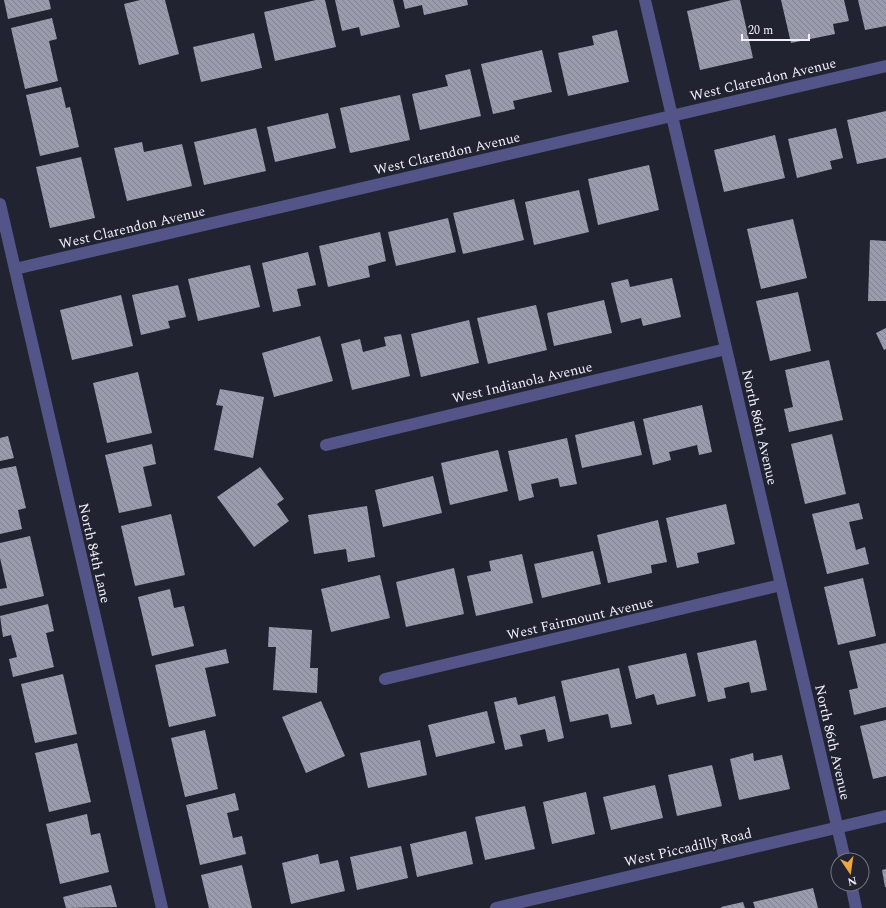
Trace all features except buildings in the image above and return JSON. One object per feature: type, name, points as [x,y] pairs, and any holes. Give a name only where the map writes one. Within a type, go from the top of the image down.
[{"type":"street","name":"North 86th Avenue","points":[[645,0],[843,852]]},
{"type":"street","name":"West Clarendon Avenue","points":[[15,269],[886,66]]},
{"type":"street","name":"North 84th Lane","points":[[0,204],[162,908]]},
{"type":"street","name":"West Indianola Avenue","points":[[326,445],[726,349]]},
{"type":"street","name":"West Fairmount Avenue","points":[[385,679],[781,585]]},
{"type":"street","name":"West Piccadilly Road","points":[[496,908],[886,816]]},
{"type":"street","points":[[853,892],[856,908]]}]
